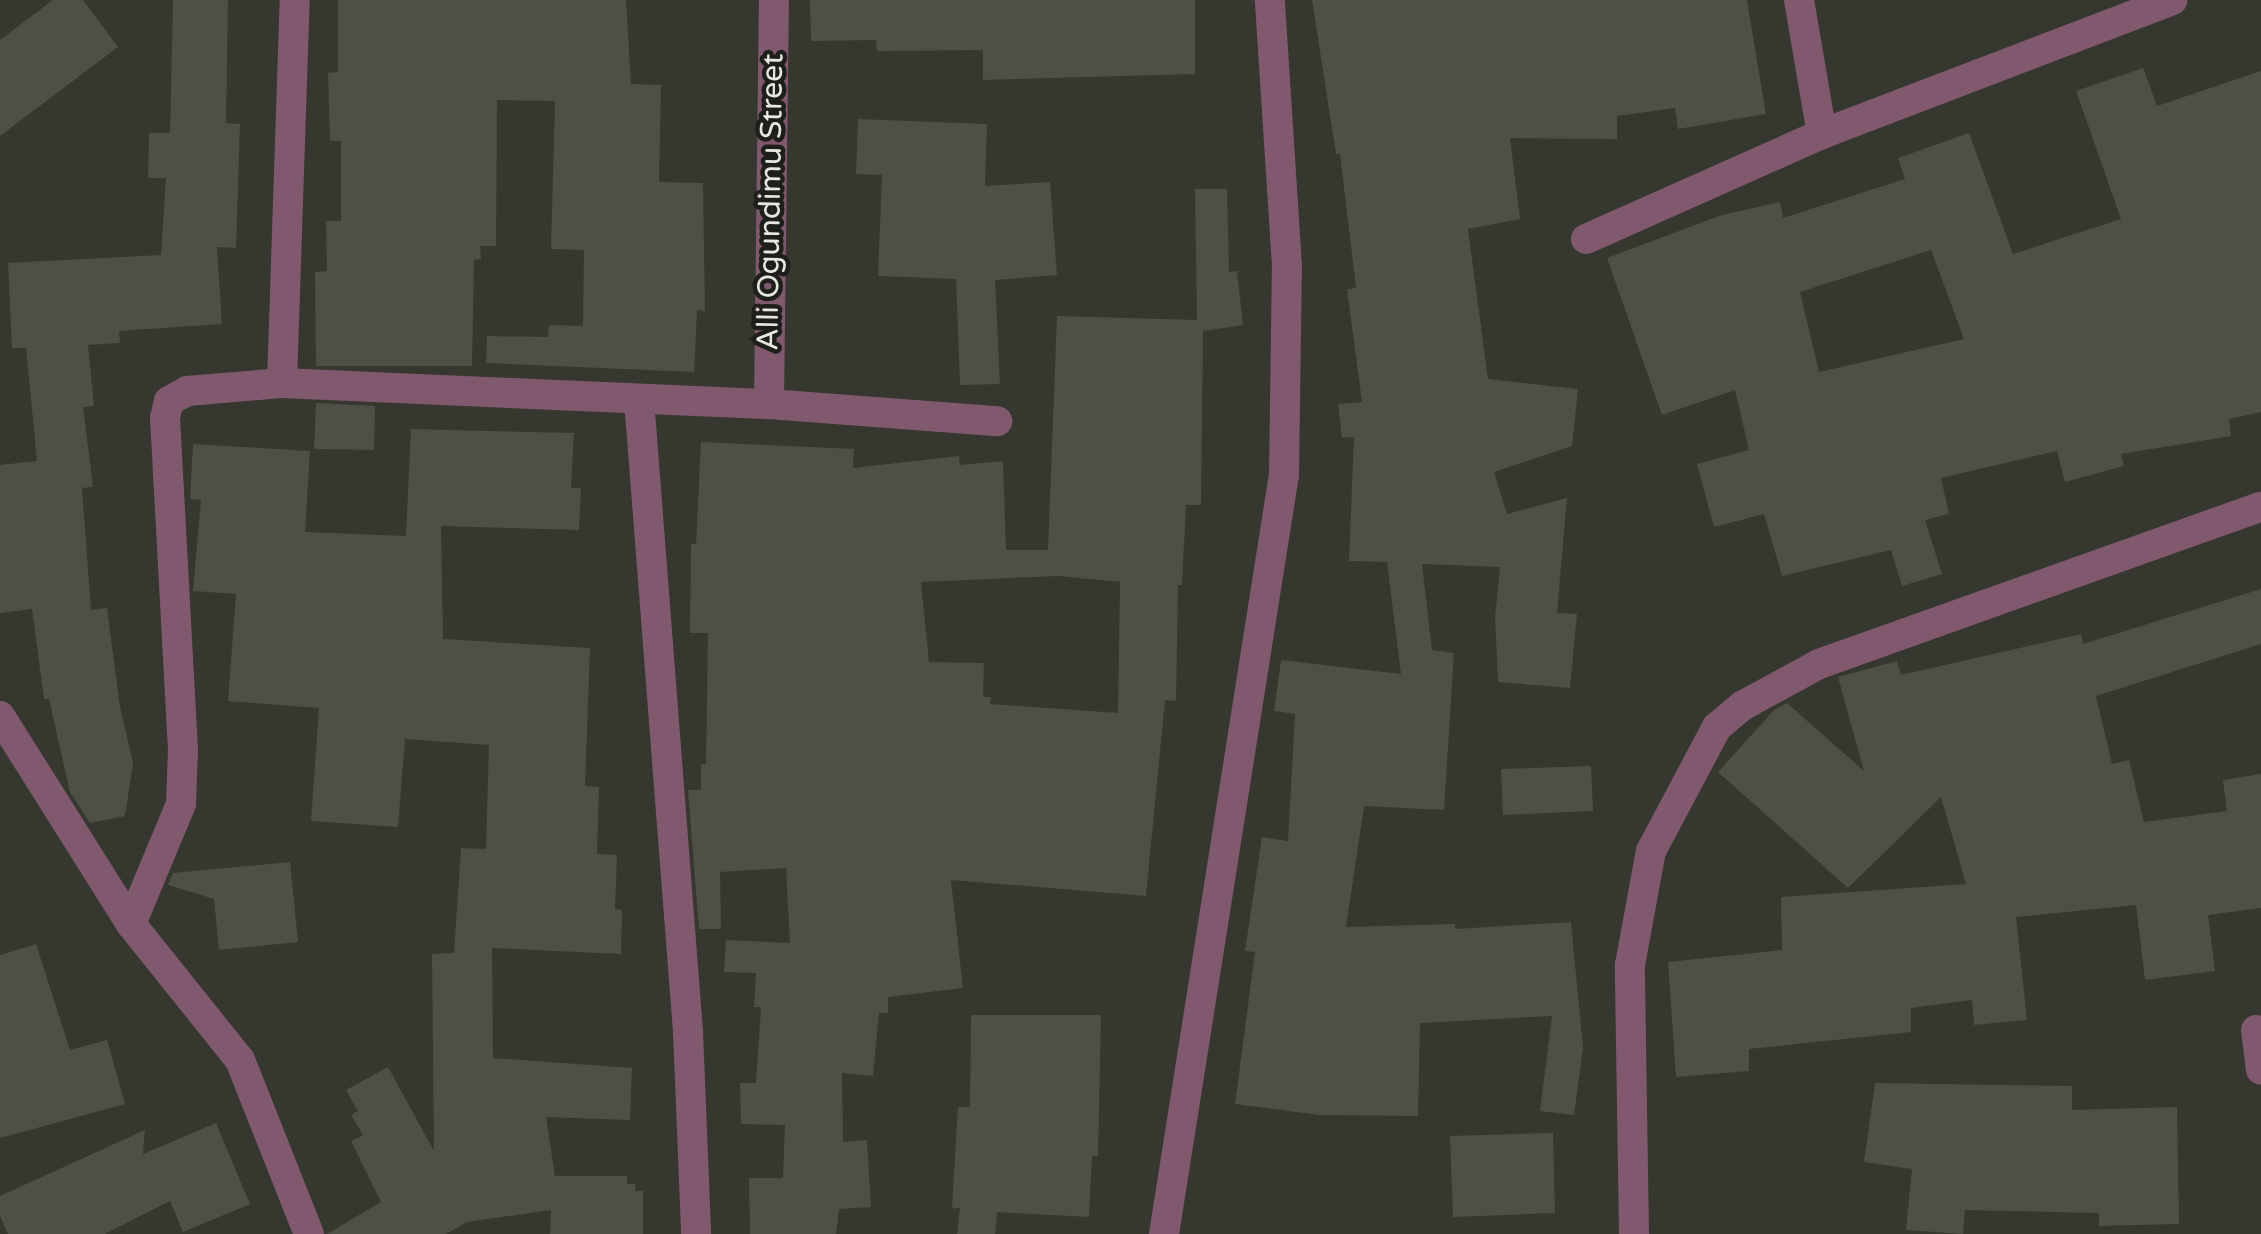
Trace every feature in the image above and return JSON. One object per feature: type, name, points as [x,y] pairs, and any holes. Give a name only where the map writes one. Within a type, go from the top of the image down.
[{"type":"street","points":[[282,384],[295,0]]},
{"type":"street","name":"Alli Ogundimu Street","points":[[768,404],[774,0]]},
{"type":"street","points":[[1164,1234],[1284,475],[1287,266],[1270,0]]},
{"type":"street","points":[[1799,0],[1822,134]]},
{"type":"street","points":[[1586,239],[1822,134],[2172,0]]},
{"type":"street","points":[[131,924],[180,804],[183,750],[165,418],[169,401],[187,391],[282,384],[768,404],[997,421]]},
{"type":"street","points":[[639,399],[688,1031],[696,1234]]},
{"type":"street","points":[[1634,1234],[1630,965],[1650,851],[1717,726],[1742,706],[1819,664],[2261,507]]},
{"type":"street","points":[[0,716],[131,924],[240,1060],[300,1231]]},
{"type":"street","points":[[2256,1030],[2261,1070]]},
{"type":"building","points":[[53,0],[83,0],[118,47],[0,136],[0,40]]},
{"type":"building","points":[[173,0],[228,0],[226,123],[240,124],[236,248],[217,247],[222,324],[119,331],[120,343],[88,345],[94,406],[83,407],[93,487],[82,488],[91,610],[107,608],[120,707],[133,763],[125,816],[90,823],[70,792],[49,699],[44,699],[32,609],[0,613],[0,465],[37,461],[26,348],[12,348],[8,263],[161,255],[166,178],[148,178],[149,133],[170,133]]},
{"type":"building","points":[[338,0],[626,0],[631,84],[661,85],[659,182],[703,183],[705,311],[697,310],[694,372],[486,363],[487,336],[548,337],[549,325],[583,326],[584,250],[551,249],[555,101],[497,100],[496,246],[480,246],[481,259],[474,260],[472,366],[316,366],[315,272],[327,271],[326,221],[341,221],[341,141],[330,141],[328,73],[338,72]]},
{"type":"building","points":[[810,0],[1195,0],[1195,74],[983,80],[983,50],[877,51],[876,40],[811,41]]},
{"type":"building","points":[[1312,0],[1747,0],[1766,114],[1678,129],[1675,108],[1617,116],[1617,139],[1510,138],[1520,219],[1468,229],[1488,379],[1578,389],[1572,446],[1494,472],[1507,514],[1567,498],[1557,613],[1577,614],[1570,688],[1498,682],[1495,618],[1500,567],[1422,564],[1432,650],[1454,653],[1444,810],[1364,806],[1346,927],[1455,924],[1455,929],[1571,922],[1583,1048],[1574,1115],[1540,1111],[1552,1016],[1420,1023],[1418,1116],[1319,1115],[1235,1104],[1255,952],[1245,951],[1262,837],[1288,841],[1295,714],[1274,711],[1281,660],[1401,674],[1387,562],[1349,561],[1354,437],[1342,438],[1338,404],[1362,402],[1347,289],[1356,288],[1340,154],[1336,154]]},
{"type":"building","points":[[2143,68],[2157,106],[2261,71],[2261,412],[2229,419],[2231,436],[2121,454],[2124,466],[2065,482],[2057,451],[1941,478],[1949,514],[1925,520],[1942,574],[1902,586],[1891,550],[1782,576],[1764,514],[1714,527],[1697,464],[1749,450],[1735,390],[1662,415],[1607,258],[1722,215],[1780,202],[1783,218],[1905,179],[1898,158],[1969,133],[2013,254],[2121,219],[2076,91]],"holes":[[[1931,250],[1964,339],[1819,372],[1800,292]]]},
{"type":"building","points":[[858,119],[987,124],[985,186],[1050,182],[1057,275],[995,280],[1000,384],[960,385],[956,279],[878,276],[882,175],[856,174]]},
{"type":"building","points":[[1195,189],[1227,189],[1229,272],[1237,271],[1243,325],[1203,331],[1201,505],[1186,505],[1182,585],[1178,585],[1176,701],[1165,700],[1146,896],[951,880],[963,988],[888,997],[888,1013],[879,1013],[873,1076],[842,1073],[843,1142],[867,1140],[871,1207],[839,1209],[836,1234],[750,1234],[749,1178],[783,1178],[785,1125],[741,1124],[740,1083],[756,1083],[761,1007],[754,1007],[756,973],[724,972],[726,940],[790,943],[786,868],[720,872],[721,929],[699,929],[688,790],[701,790],[701,764],[706,764],[708,633],[690,633],[691,544],[696,544],[701,442],[854,449],[853,468],[959,456],[960,465],[1003,461],[1006,550],[1048,550],[1057,316],[1197,320]],"holes":[[[1059,576],[1120,582],[1118,713],[990,704],[991,697],[983,697],[984,663],[929,662],[921,582]]]},
{"type":"building","points":[[316,403],[375,406],[374,450],[314,449]]},
{"type":"building","points":[[411,429],[574,433],[571,488],[581,488],[579,530],[441,526],[443,639],[590,648],[585,786],[599,787],[597,854],[617,855],[615,909],[622,910],[621,954],[492,948],[493,1058],[632,1068],[630,1120],[546,1117],[555,1176],[627,1176],[627,1184],[635,1184],[635,1191],[643,1191],[643,1234],[550,1234],[551,1210],[467,1222],[446,1234],[327,1234],[381,1202],[351,1141],[363,1135],[351,1115],[358,1111],[346,1090],[388,1067],[434,1151],[432,954],[454,953],[461,848],[486,849],[489,745],[405,739],[398,827],[311,821],[319,708],[228,701],[236,594],[193,591],[201,500],[190,499],[193,444],[310,451],[305,532],[406,536]]},
{"type":"building","points":[[2261,589],[2261,644],[2096,696],[2112,764],[2129,760],[2144,822],[2227,811],[2223,780],[2261,774],[2261,908],[2208,915],[2215,971],[2145,980],[2136,905],[2016,917],[2027,1020],[1974,1025],[1972,1000],[1911,1008],[1911,1032],[1749,1049],[1749,1071],[1676,1077],[1668,962],[1782,950],[1781,897],[1966,884],[1941,797],[1848,888],[1718,772],[1774,710],[1787,703],[1864,771],[1838,677],[1897,661],[1901,675],[2081,634],[2083,644]]},
{"type":"building","points":[[1591,766],[1593,811],[1503,815],[1501,769]]},
{"type":"building","points":[[290,862],[298,942],[219,950],[214,899],[168,885],[173,873]]},
{"type":"building","points":[[36,944],[70,1050],[107,1040],[125,1104],[0,1138],[0,955]]},
{"type":"building","points":[[971,1015],[1101,1015],[1098,1156],[1092,1156],[1089,1217],[997,1212],[995,1234],[957,1234],[960,1208],[952,1208],[958,1107],[970,1107]]},
{"type":"building","points":[[1875,1083],[2072,1086],[2072,1110],[2177,1107],[2179,1224],[2099,1226],[2099,1213],[1965,1210],[1963,1234],[1906,1230],[1912,1169],[1864,1162]]},
{"type":"building","points":[[216,1123],[250,1204],[183,1232],[170,1201],[105,1234],[8,1234],[0,1216],[0,1196],[145,1130],[143,1154]]},
{"type":"building","points":[[1553,1133],[1555,1213],[1453,1217],[1450,1136]]}]
